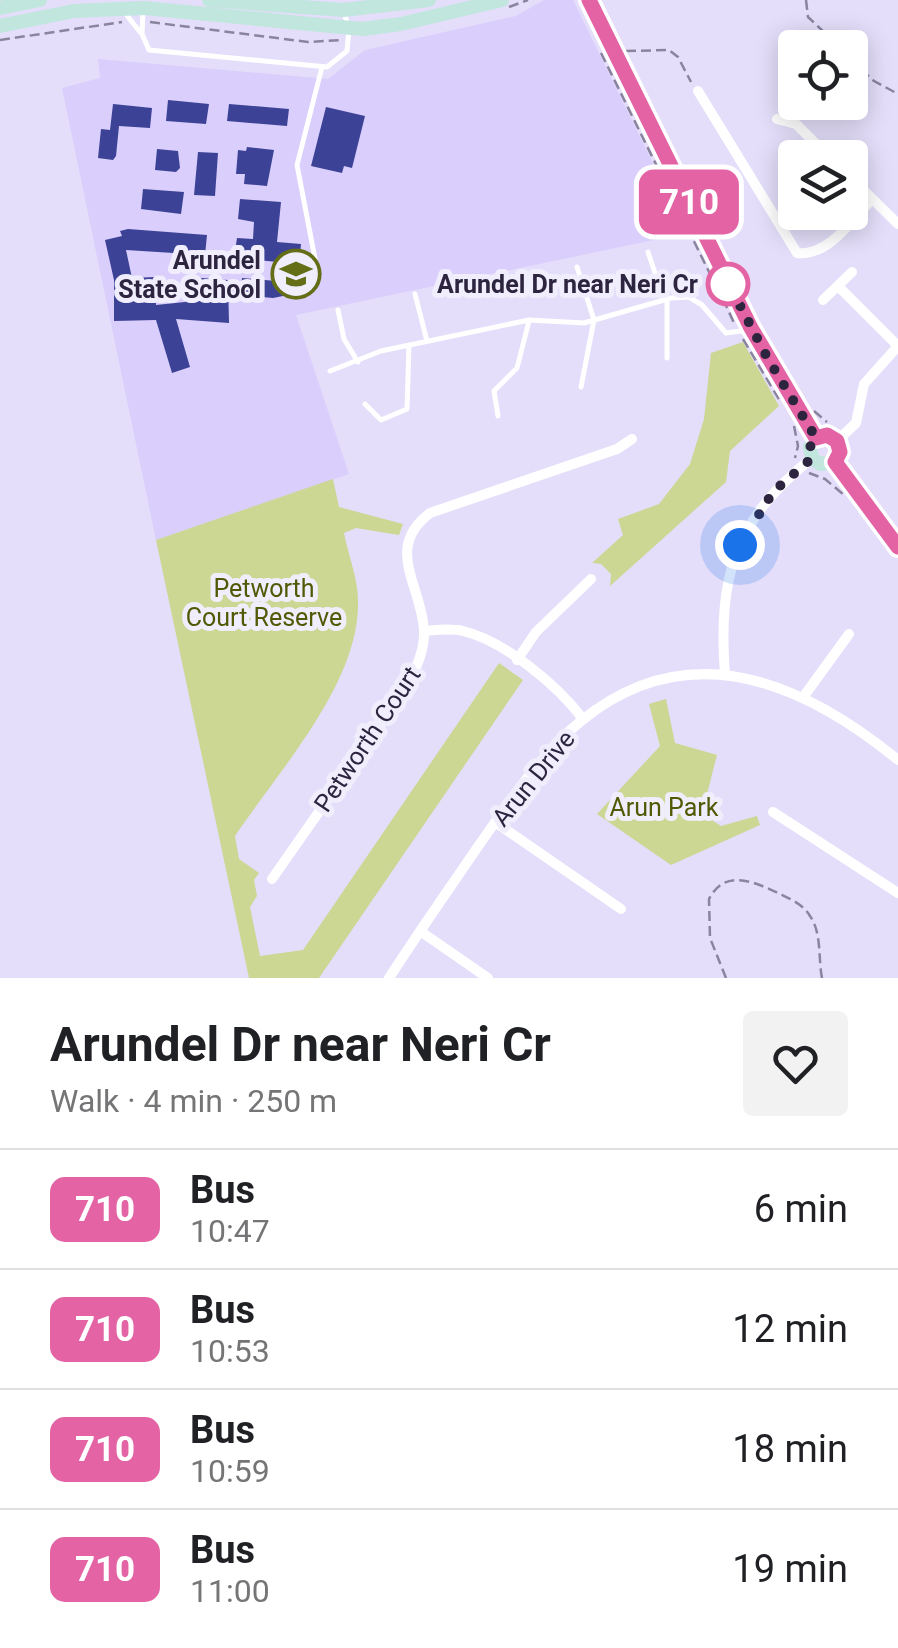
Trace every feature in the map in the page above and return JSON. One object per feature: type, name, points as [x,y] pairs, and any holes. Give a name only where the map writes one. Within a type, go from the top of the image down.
[{"type":"main road","points":[[0,8],[40,0]]},
{"type":"main road","points":[[209,0],[343,10],[429,0]]},
{"type":"main road","points":[[0,26],[61,13],[143,4],[349,28],[401,24],[502,0]]},
{"type":"main road","points":[[589,0],[621,49],[751,328],[816,438]]},
{"type":"main road","points":[[827,435],[837,441],[840,452],[835,462],[810,465],[810,447],[816,438],[827,435]]},
{"type":"main road","points":[[835,462],[898,546]]},
{"type":"street","points":[[698,91],[796,253],[810,254],[827,245],[872,199]]},
{"type":"street","points":[[777,118],[796,124],[812,140]]},
{"type":"street","points":[[868,195],[898,224]]},
{"type":"street","points":[[823,300],[852,272]]},
{"type":"street","points":[[837,441],[856,423],[864,384],[898,346],[838,286]]},
{"type":"street","name":"Petworth Court","points":[[272,879],[409,683],[420,659],[424,630],[406,544],[412,527],[430,514],[617,449],[632,439]]},
{"type":"street","points":[[724,675],[721,616],[726,578],[740,545],[773,492],[810,465]]},
{"type":"street","points":[[517,660],[536,632],[591,579]]},
{"type":"street","points":[[424,630],[458,629],[480,636],[563,692],[582,719]]},
{"type":"street","points":[[804,696],[848,634]]},
{"type":"street","name":"Arun Drive","points":[[389,978],[496,822],[555,745],[582,719],[646,684],[683,674],[724,675],[804,696],[825,706],[898,760]]},
{"type":"street","points":[[773,812],[898,892]]},
{"type":"street","points":[[496,822],[620,910]]},
{"type":"street","points":[[420,931],[488,978]]},
{"type":"lane","points":[[142,34],[143,4]]},
{"type":"lane","points":[[119,9],[142,34],[148,50],[322,67],[338,61],[347,51],[349,28],[343,10]]},
{"type":"lane","points":[[317,269],[297,165],[322,67]]},
{"type":"lane","points":[[648,252],[665,300],[667,358]]},
{"type":"lane","points":[[577,267],[594,320],[581,386]]},
{"type":"lane","points":[[415,294],[427,341]]},
{"type":"lane","points":[[330,371],[381,351],[427,341],[529,320],[594,320],[689,297],[702,305],[726,334],[751,328]]},
{"type":"lane","points":[[338,310],[344,338],[358,362]]},
{"type":"lane","points":[[498,416],[494,392],[517,368],[529,320]]},
{"type":"lane","points":[[365,404],[381,420],[407,409],[409,345]]},
{"type":"path","points":[[806,0],[808,16],[822,30]]},
{"type":"path","points":[[621,49],[668,50],[698,91]]},
{"type":"path","points":[[868,76],[898,94]]},
{"type":"path","points":[[782,396],[786,404]]},
{"type":"path","points":[[812,410],[834,424]]},
{"type":"path","points":[[792,418],[798,446],[795,458]]},
{"type":"path","points":[[810,465],[855,506]]},
{"type":"path","points":[[726,978],[710,938],[710,899],[724,884],[744,878],[762,884],[807,911],[816,932],[822,978]]},
{"type":"shaded area","name":"Arundel State School","points":[[544,0],[573,0],[687,233],[296,315],[349,474],[156,540],[62,88],[100,78],[98,59],[328,79],[365,50],[516,16]]},
{"type":"green space","points":[[743,342],[779,406],[730,451],[726,482],[610,586],[611,574],[601,564],[592,563],[623,535],[618,519],[659,504],[690,464],[704,419],[711,353]]},
{"type":"green space","name":"Petworth Court Reserve","points":[[333,479],[339,507],[403,524],[399,535],[356,528],[344,533],[358,601],[346,663],[314,724],[235,836],[239,859],[259,873],[254,880],[257,896],[250,907],[260,956],[303,950],[499,663],[523,680],[319,978],[249,978],[156,540]]},
{"type":"green space","name":"Arun Park","points":[[666,699],[675,743],[717,755],[707,794],[713,821],[721,826],[757,816],[760,825],[671,865],[597,814],[660,746],[649,704]]},
{"type":"building","points":[[168,100],[209,104],[206,124],[166,121]]},
{"type":"building","points":[[113,104],[152,108],[150,128],[119,126],[116,156],[113,160],[98,158],[101,129],[110,130]]},
{"type":"building","points":[[229,104],[289,109],[287,126],[227,121]]},
{"type":"building","points":[[326,107],[365,116],[352,168],[344,166],[342,173],[311,166]]},
{"type":"building","points":[[247,147],[274,150],[267,186],[244,184],[245,174],[236,174],[238,150],[246,151]]},
{"type":"building","points":[[157,149],[178,151],[180,168],[176,172],[155,170]]},
{"type":"building","points":[[198,152],[218,153],[215,196],[194,195]]},
{"type":"building","points":[[143,189],[184,192],[181,214],[141,209]]},
{"type":"building","points":[[240,199],[281,202],[277,242],[301,244],[299,264],[234,258],[237,238],[253,239],[254,222],[238,219]]},
{"type":"building","points":[[120,231],[207,235],[205,255],[126,250],[132,278],[155,277],[156,305],[185,302],[188,277],[228,280],[229,323],[176,319],[190,367],[172,373],[156,320],[114,321],[114,280],[105,240],[122,236]]},
{"type":"building","points":[[295,277],[298,293],[273,298],[241,295],[242,278],[276,281]]},
{"type":"bus line","name":"710","points":[[589,0],[768,359],[816,438],[827,435],[837,441],[840,452],[835,462],[898,547]]},
{"type":"place","name":"Arundel State School","points":[[296,274]]},
{"type":"place","name":"Arundel Dr near Neri Cr","points":[[728,284]]},
{"type":"route","points":[[728,284],[722,271],[768,359],[816,438],[810,447],[812,458],[773,492],[740,545]]}]
